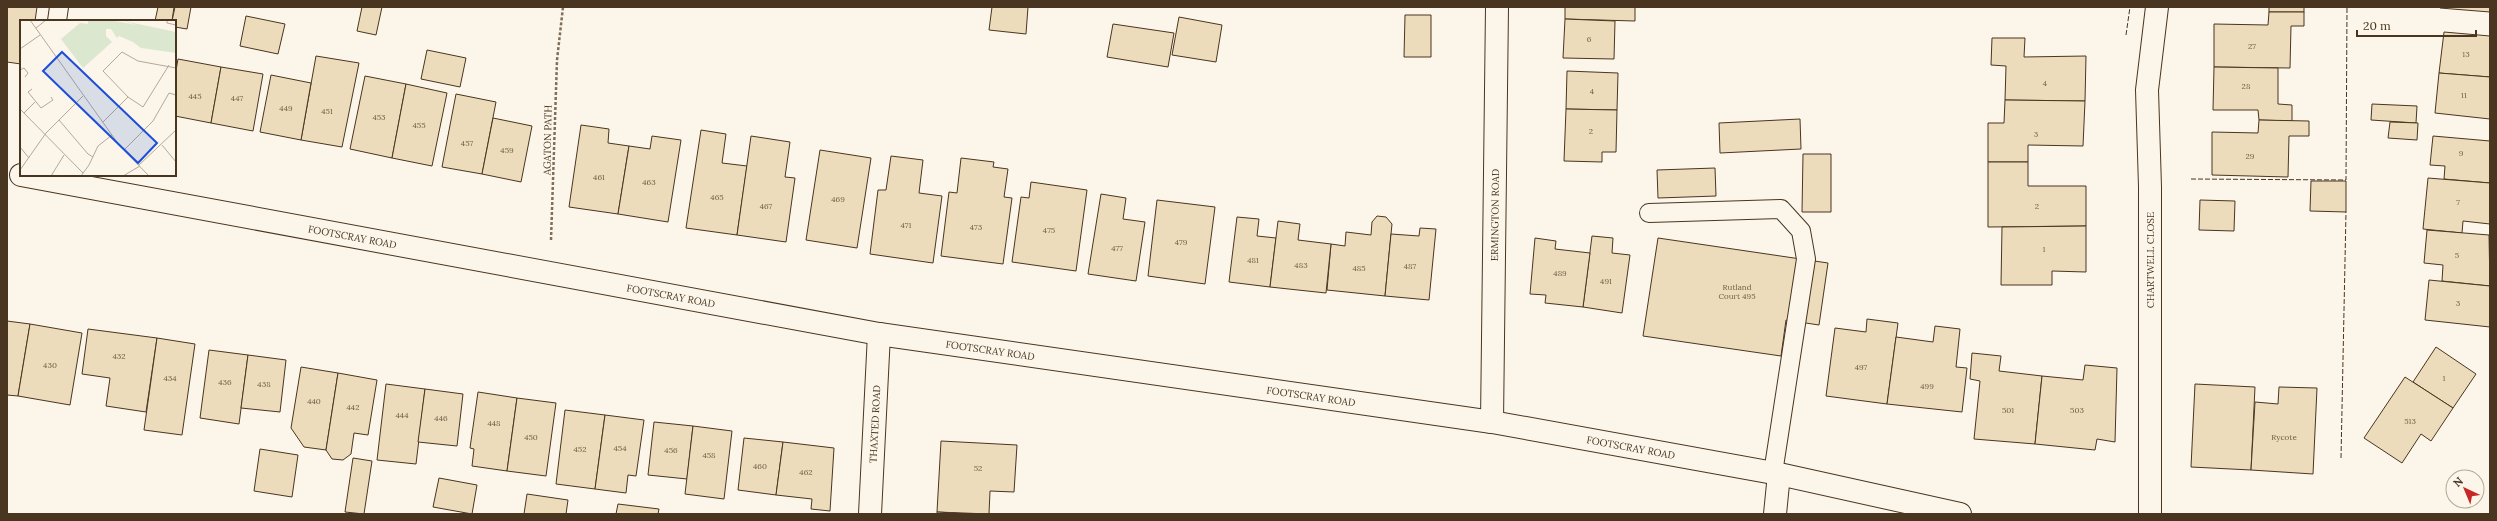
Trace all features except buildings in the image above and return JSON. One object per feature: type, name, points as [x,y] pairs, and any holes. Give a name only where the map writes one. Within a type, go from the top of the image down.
[{"type":"main road","name":"ERMINGTON ROAD","points":[[1492,422],[1497,7]]},
{"type":"main road","name":"CHARTWELL CLOSE","points":[[2150,514],[2150,188],[2147,90],[2157,7]]},
{"type":"main road","name":"FOOTSCRAY ROAD","points":[[7,172],[20,174]]},
{"type":"main road","name":"FOOTSCRAY ROAD","points":[[28,176],[879,334],[1492,422],[1776,474],[1960,514]]},
{"type":"main road","name":"THAXTED ROAD","points":[[870,514],[879,334]]},
{"type":"main road","points":[[1775,514],[1776,474]]},
{"type":"lane","points":[[57,20],[59,7]]},
{"type":"lane","points":[[1649,213],[1781,209],[1801,231],[1806,259],[1776,474]]},
{"type":"path","name":"AGATON PATH","points":[[548,273],[553,220],[557,60],[563,7]]},
{"type":"fence","points":[[2126,35],[2130,7]]},
{"type":"fence","points":[[2191,179],[2346,180],[2347,7]]},
{"type":"fence","points":[[2341,458],[2346,212]]}]
